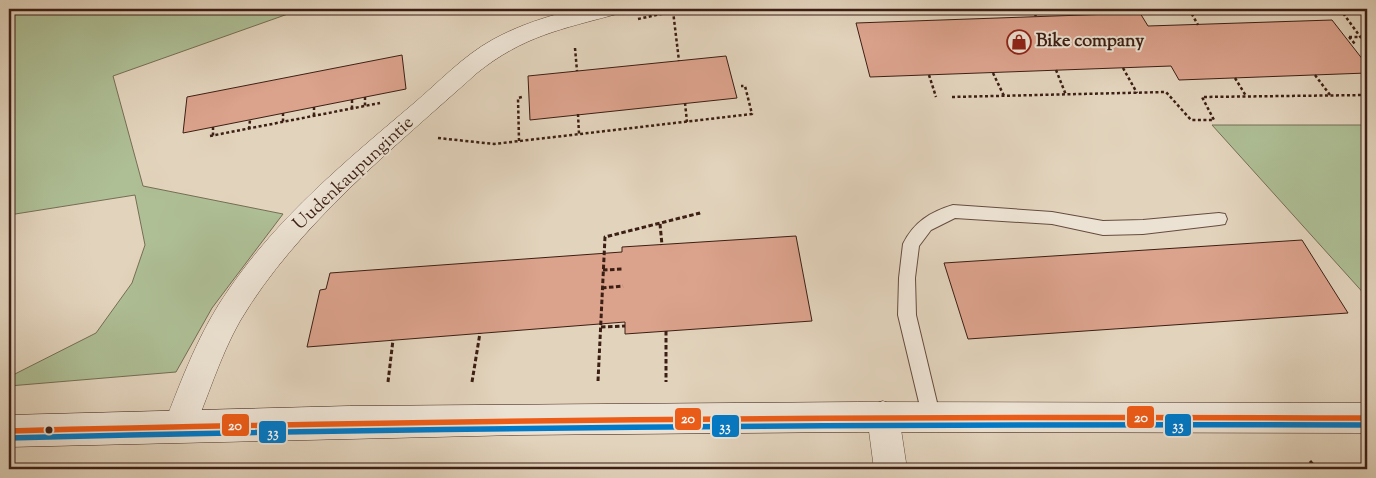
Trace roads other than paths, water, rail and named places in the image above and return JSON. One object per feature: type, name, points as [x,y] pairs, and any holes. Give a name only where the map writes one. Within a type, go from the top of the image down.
[{"type":"street","name":"Uudenkaupungintie","points":[[180,425],[198,379],[238,299],[266,261],[339,184],[497,47],[530,30],[553,22],[609,9]]},
{"type":"street","points":[[9,431],[380,420],[931,415],[1367,418]]},
{"type":"street","points":[[883,416],[891,469]]},
{"type":"lane","points":[[931,415],[907,315],[907,278],[911,244],[925,225],[953,211],[1052,218],[1103,228],[1143,227],[1218,219]]},
{"type":"place","name":"Bike company","points":[[1019,42]]}]
